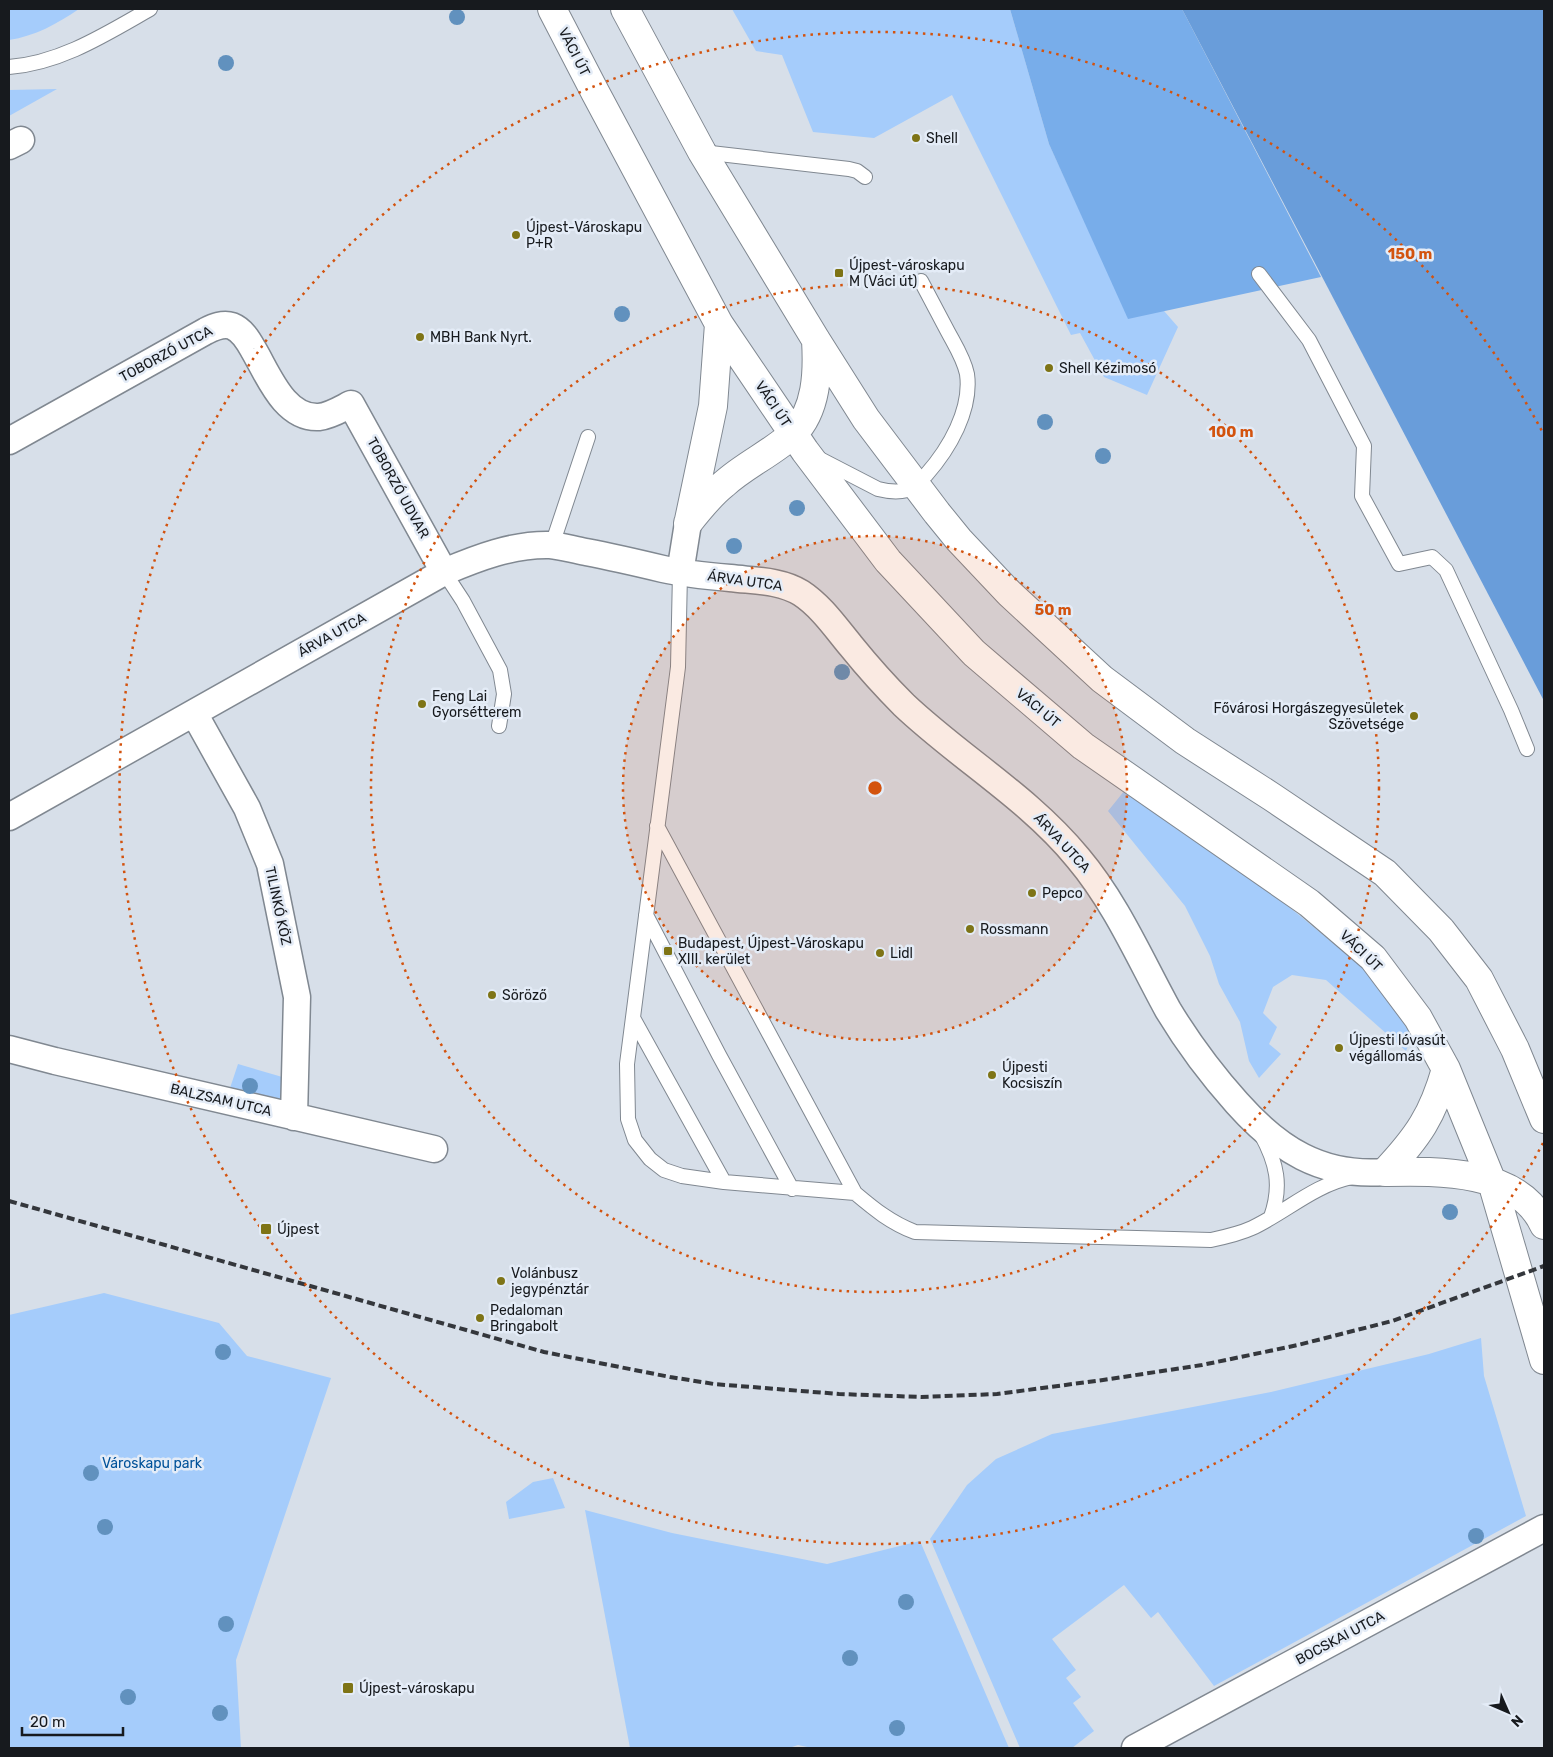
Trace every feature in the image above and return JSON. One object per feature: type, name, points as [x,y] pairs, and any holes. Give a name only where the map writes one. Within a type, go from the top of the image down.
[{"type":"main road","name":"VÁCI ÚT","points":[[552,9],[719,324],[799,442],[888,561],[974,652],[1083,746],[1309,903],[1373,958],[1418,1018],[1446,1068],[1492,1182],[1544,1360]]},
{"type":"main road","points":[[626,9],[702,152],[866,420],[915,486],[959,540],[1009,593],[1102,679],[1185,741],[1385,873],[1441,930],[1479,979],[1515,1050],[1544,1119]]},
{"type":"main road","points":[[688,523],[713,406],[719,324]]},
{"type":"main road","points":[[688,523],[706,501],[725,483],[799,442],[816,387],[816,340]]},
{"type":"main road","points":[[1376,1173],[1416,1137],[1437,1097],[1446,1068]]},
{"type":"main road","points":[[1376,1173],[1449,1173],[1492,1182],[1526,1199],[1534,1207],[1544,1225]]},
{"type":"street","name":"TOBORZÓ UTCA","points":[[9,441],[206,331],[219,326],[230,325],[246,337],[283,401],[296,412],[312,417],[321,417],[351,404]]},
{"type":"street","name":"TOBORZÓ UDVAR","points":[[351,404],[444,572]]},
{"type":"street","points":[[680,573],[688,523]]},
{"type":"street","name":"ÁRVA UTCA","points":[[9,817],[444,572],[469,561],[498,552],[527,546],[552,545],[680,573],[772,583],[789,588],[814,602],[869,668],[897,698],[936,734],[1056,833],[1096,881],[1187,1040],[1216,1079],[1252,1120],[1286,1149],[1303,1158],[1337,1168],[1376,1173]]},
{"type":"street","name":"TILINKÓ KÖZ","points":[[194,712],[246,808],[270,864],[297,997],[294,1118]]},
{"type":"street","name":"BALZSAM UTCA","points":[[9,1049],[294,1118],[434,1149]]},
{"type":"street","name":"BOCSKAI UTCA","points":[[1136,1748],[1544,1528]]},
{"type":"lane","points":[[9,67],[25,66],[74,51],[146,10]]},
{"type":"lane","points":[[702,152],[849,169],[865,177]]},
{"type":"lane","points":[[1259,274],[1309,340],[1364,446],[1362,496],[1399,564],[1432,557],[1446,570],[1511,710],[1527,749]]},
{"type":"lane","points":[[799,442],[878,489],[900,492],[915,486],[932,467],[947,445],[963,414],[967,394],[966,374],[960,354],[920,281]]},
{"type":"lane","points":[[552,545],[588,437]]},
{"type":"lane","points":[[444,572],[463,602],[500,670],[504,694],[499,726]]},
{"type":"lane","points":[[680,573],[678,666],[627,1064],[628,1120],[636,1140],[650,1160],[664,1170],[682,1176],[792,1189],[855,1193]]},
{"type":"lane","points":[[657,826],[855,1193],[898,1226],[915,1232],[1211,1240],[1239,1233],[1327,1185],[1347,1178],[1376,1173]]},
{"type":"lane","points":[[646,915],[792,1189]]},
{"type":"lane","points":[[633,1018],[724,1182]]},
{"type":"lane","points":[[1252,1120],[1270,1152],[1276,1169],[1277,1201],[1271,1217]]},
{"type":"green space","points":[[9,9],[79,9],[46,29],[28,36],[9,40]]},
{"type":"green space","points":[[732,9],[1010,9],[1049,144],[1083,218],[1178,327],[1147,395],[1104,377],[1080,333],[1071,335],[952,95],[874,138],[813,132],[782,55],[756,51]]},
{"type":"green space","points":[[57,89],[9,116],[9,90]]},
{"type":"green space","points":[[1125,790],[1241,869],[1362,967],[1414,1030],[1406,1051],[1326,980],[1292,975],[1273,987],[1263,1013],[1277,1027],[1269,1044],[1281,1054],[1259,1078],[1249,1061],[1240,1022],[1219,984],[1210,956],[1185,906],[1108,811]]},
{"type":"green space","points":[[238,1064],[289,1079],[289,1106],[229,1091]]},
{"type":"green space","name":"Városkapu park","points":[[104,1293],[219,1323],[247,1356],[331,1378],[236,1660],[241,1748],[9,1748],[9,1315]]},
{"type":"green space","points":[[1481,1338],[1484,1376],[1526,1516],[1214,1686],[1158,1612],[1151,1618],[1124,1585],[1052,1639],[1076,1670],[1066,1678],[1081,1697],[1073,1703],[1094,1731],[1072,1748],[1020,1748],[930,1539],[967,1485],[996,1459],[1052,1434],[1271,1392],[1429,1354]]},
{"type":"green space","points":[[553,1478],[565,1508],[509,1519],[506,1502],[533,1482]]},
{"type":"green space","points":[[585,1510],[672,1533],[827,1564],[920,1541],[1009,1748],[812,1748],[798,1745],[789,1748],[630,1748]]},
{"type":"shaded area","points":[[1010,9],[1182,9],[1321,277],[1128,319],[1049,144]]},
{"type":"shaded area","points":[[1182,9],[1544,9],[1544,701]]},
{"type":"railway","points":[[9,1201],[544,1352],[714,1384],[839,1394],[921,1397],[997,1394],[1202,1365],[1298,1345],[1392,1321],[1544,1266]]},
{"type":"place","name":"Shell","points":[[916,138]]},
{"type":"place","name":"Újpest-Városkapu P+R","points":[[516,235]]},
{"type":"place","name":"Újpest-városkapu M (Váci út)","points":[[839,273]]},
{"type":"place","name":"MBH Bank Nyrt.","points":[[420,337]]},
{"type":"place","name":"Shell Kézimosó","points":[[1049,368]]},
{"type":"place","name":"Feng Lai Gyorsétterem","points":[[422,704]]},
{"type":"place","name":"Fővárosi Horgászegyesületek Szövetsége","points":[[1414,716]]},
{"type":"place","name":"Pepco","points":[[1032,893]]},
{"type":"place","name":"Rossmann","points":[[970,929]]},
{"type":"place","name":"Budapest, Újpest-Városkapu XIII. kerület","points":[[668,951]]},
{"type":"place","name":"Lidl","points":[[880,953]]},
{"type":"place","name":"Söröző","points":[[492,995]]},
{"type":"place","name":"Újpesti lóvasút végállomás","points":[[1339,1048]]},
{"type":"place","name":"Újpesti Kocsiszín","points":[[992,1075]]},
{"type":"place","name":"Újpest","points":[[266,1229]]},
{"type":"place","name":"Volánbusz jegypénztár","points":[[501,1281]]},
{"type":"place","name":"Pedaloman Bringabolt","points":[[480,1318]]},
{"type":"place","name":"Újpest-városkapu","points":[[348,1688]]}]
